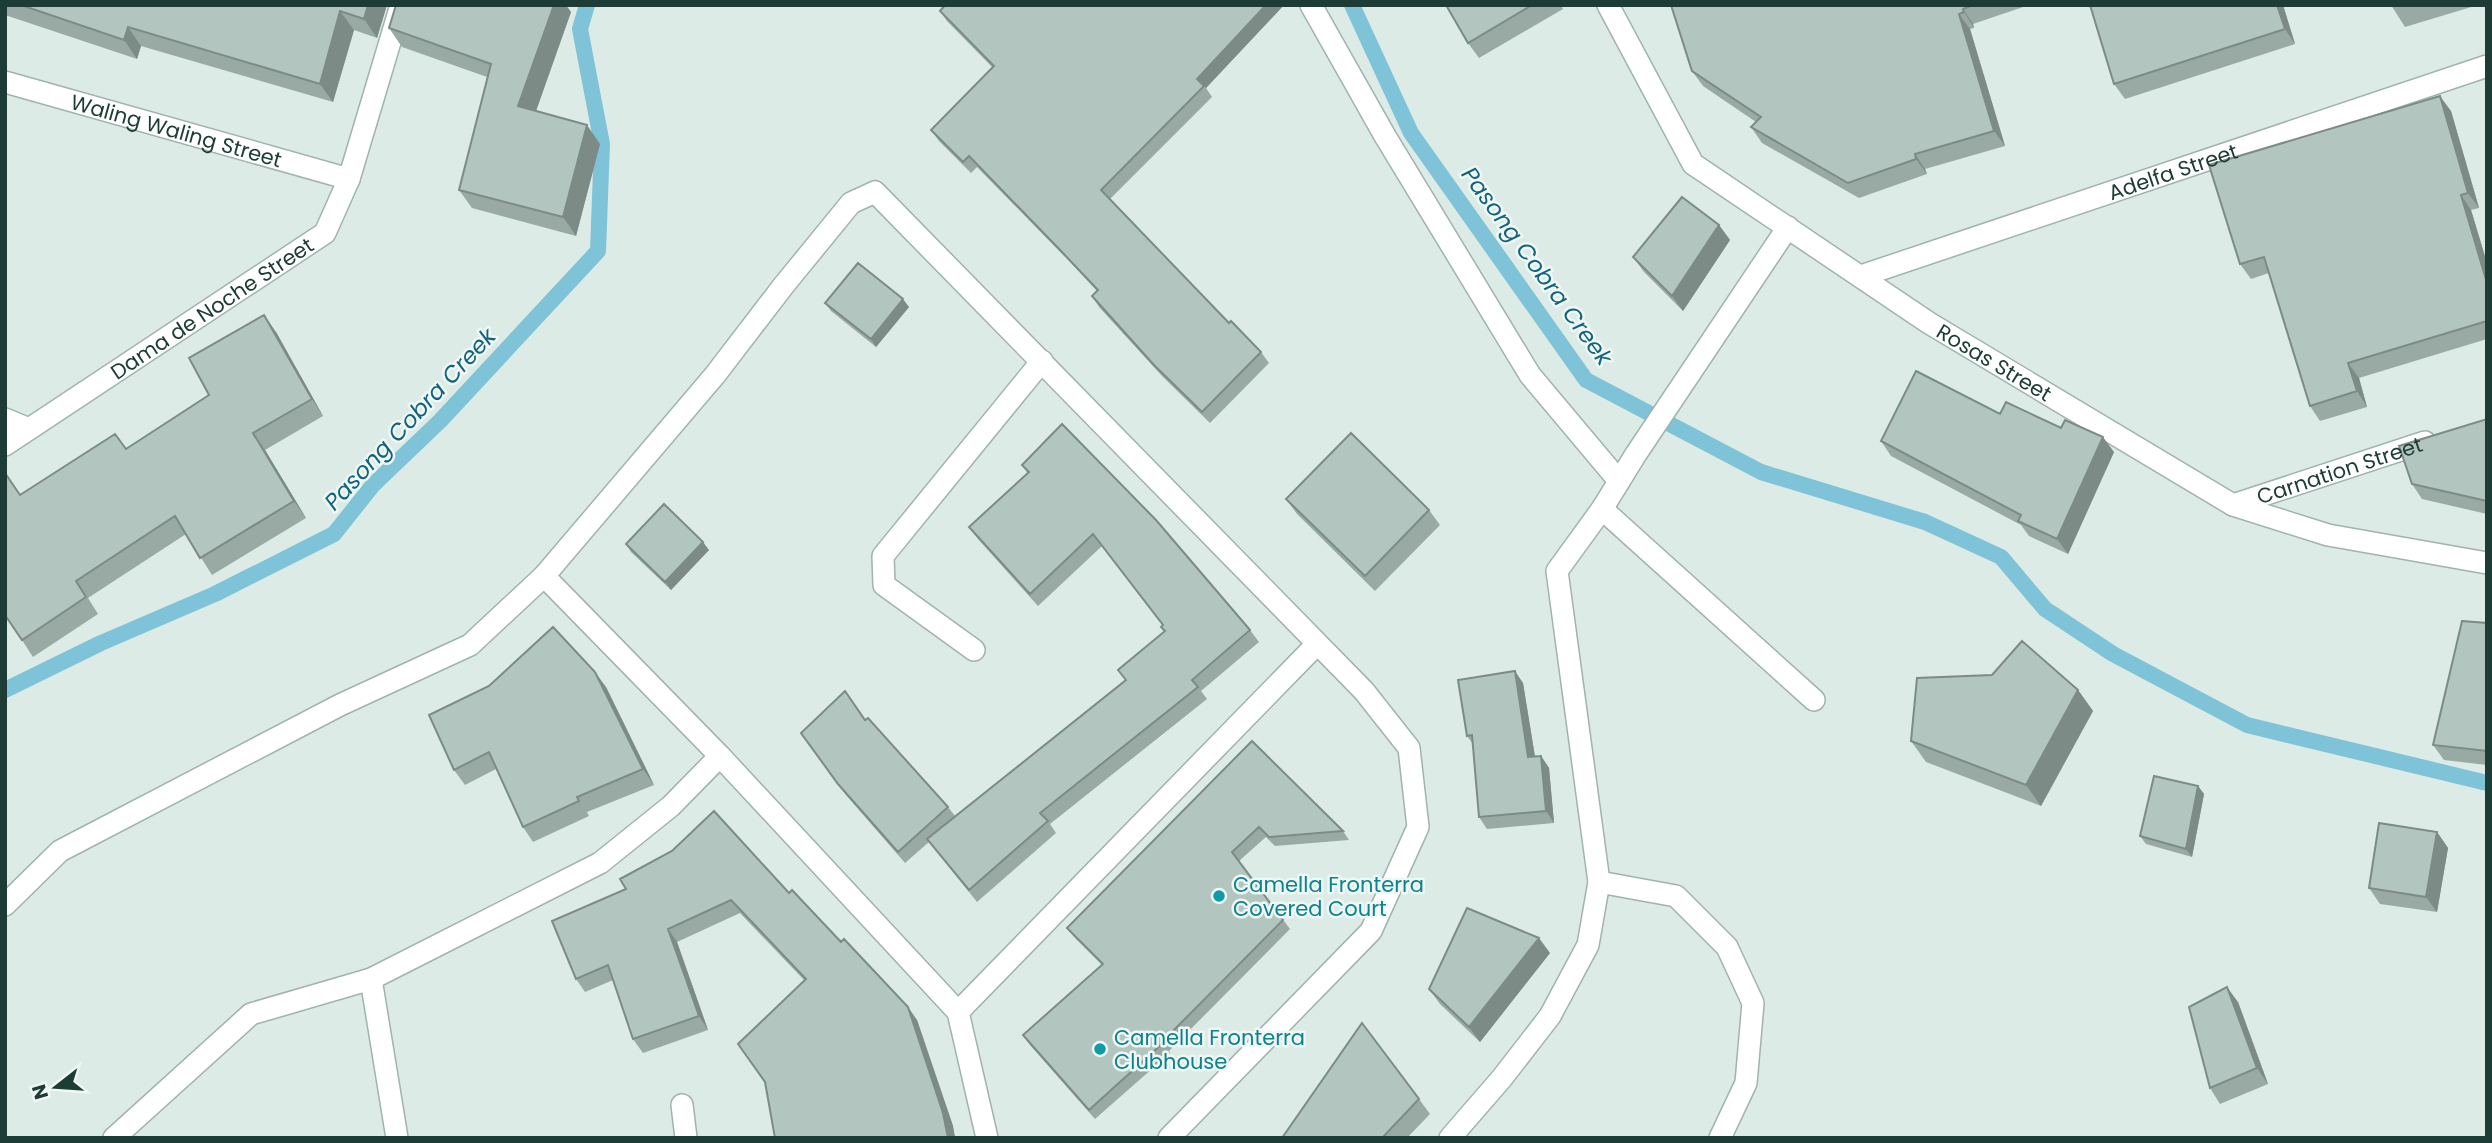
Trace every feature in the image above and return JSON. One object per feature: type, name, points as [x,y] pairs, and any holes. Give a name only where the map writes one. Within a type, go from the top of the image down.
[{"type":"street","name":"Dama de Noche Street","points":[[5,445],[325,233],[349,179],[401,5]]},
{"type":"street","points":[[1311,5],[1385,136],[1530,375],[1619,481]]},
{"type":"street","name":"Rosas Street","points":[[1611,6],[1693,164],[1929,323],[2233,505],[2328,535],[2487,563]]},
{"type":"street","name":"Adelfa Street","points":[[1861,276],[2487,66]]},
{"type":"street","name":"Waling Waling Street","points":[[5,82],[349,179]]},
{"type":"street","points":[[5,905],[60,851],[340,705],[470,645],[544,576],[715,375],[851,203],[875,192],[1364,691],[1409,748],[1418,827],[1371,931],[1169,1138]]},
{"type":"street","points":[[1450,1138],[1502,1078],[1550,1016],[1588,945],[1599,881],[1557,571],[1602,509],[1788,227]]},
{"type":"street","points":[[974,650],[884,585],[883,556],[1042,361]]},
{"type":"street","points":[[5,419],[29,429]]},
{"type":"street","name":"Carnation Street","points":[[2233,505],[2449,434]]},
{"type":"street","points":[[1602,509],[1814,700]]},
{"type":"street","points":[[544,576],[720,756],[958,1012],[987,1138]]},
{"type":"street","points":[[958,1012],[1317,644]]},
{"type":"street","points":[[114,1138],[251,1014],[371,979],[600,863],[671,806],[720,756]]},
{"type":"street","points":[[1599,881],[1676,896],[1727,947],[1753,1003],[1746,1083],[1720,1138]]},
{"type":"street","points":[[371,979],[397,1138]]},
{"type":"street","points":[[682,1105],[686,1138]]},
{"type":"building","points":[[21,5],[368,5],[364,19],[340,11],[320,84],[128,27],[124,40]]},
{"type":"building","points":[[396,5],[554,5],[518,106],[587,125],[563,217],[459,190],[491,64],[389,28]]},
{"type":"building","points":[[945,5],[1266,5],[1197,79],[1204,86],[1101,190],[1229,323],[1231,321],[1261,352],[1202,412],[1154,365],[1092,296],[1098,290],[1062,252],[969,156],[963,162],[931,130],[994,66],[940,11]]},
{"type":"building","points":[[1446,5],[1532,5],[1468,43]]},
{"type":"building","points":[[1671,5],[1973,5],[1959,14],[1994,131],[1915,154],[1916,159],[1848,183],[1751,127],[1761,117],[1692,71]]},
{"type":"building","points":[[2090,5],[2277,5],[2285,29],[2114,84]]},
{"type":"building","points":[[2440,96],[2468,193],[2461,195],[2487,283],[2487,321],[2348,363],[2357,391],[2310,406],[2264,257],[2240,264],[2209,165]]},
{"type":"building","points":[[1682,197],[1719,225],[1672,296],[1633,257]]},
{"type":"building","points":[[858,263],[903,299],[871,339],[825,303]]},
{"type":"building","points":[[264,315],[312,399],[253,433],[294,501],[200,558],[175,516],[76,581],[86,597],[22,640],[5,615],[5,473],[20,495],[115,434],[126,449],[209,395],[189,358]]},
{"type":"building","points":[[1916,371],[2000,414],[2006,402],[2061,428],[2065,420],[2103,437],[2057,539],[2018,521],[2021,515],[1881,441]]},
{"type":"building","points":[[2487,419],[2487,501],[2412,484],[2399,446]]},
{"type":"building","points":[[1062,424],[1156,520],[1250,630],[1192,680],[1198,687],[1040,813],[1048,821],[969,890],[927,839],[1126,680],[1118,670],[1165,631],[1093,534],[1030,594],[969,527],[1029,472],[1022,465]]},
{"type":"building","points":[[1351,433],[1429,510],[1365,576],[1286,499]]},
{"type":"building","points":[[664,504],[703,542],[665,582],[626,544]]},
{"type":"building","points":[[2462,621],[2487,623],[2487,751],[2433,745]]},
{"type":"building","points":[[553,627],[595,672],[643,769],[577,797],[579,801],[523,827],[489,752],[454,770],[429,715],[489,686]]},
{"type":"building","points":[[2022,641],[2078,690],[2026,785],[1911,741],[1917,678],[1992,675]]},
{"type":"building","points":[[1515,671],[1528,757],[1541,756],[1546,811],[1479,817],[1472,735],[1467,736],[1458,680]]},
{"type":"building","points":[[845,691],[865,720],[868,718],[948,807],[898,852],[838,784],[801,733]]},
{"type":"building","name":"Camella Fronterra Covered Court","points":[[1252,741],[1343,831],[1269,837],[1259,827],[1232,852],[1283,920],[1163,1043],[1089,1110],[1023,1035],[1103,964],[1067,928]]},
{"type":"building","points":[[2154,776],[2198,786],[2186,849],[2140,836]]},
{"type":"building","points":[[714,811],[789,893],[792,890],[841,942],[844,939],[908,1007],[943,1113],[948,1138],[775,1138],[765,1082],[738,1044],[806,979],[731,900],[668,929],[699,1016],[633,1039],[608,965],[576,979],[552,921],[626,889],[620,879],[672,851]]},
{"type":"building","points":[[2379,823],[2437,832],[2426,897],[2369,888]]},
{"type":"building","points":[[1467,908],[1539,938],[1469,1027],[1429,989]]},
{"type":"building","points":[[2227,987],[2257,1068],[2210,1088],[2189,1007]]},
{"type":"building","points":[[1362,1023],[1419,1099],[1382,1138],[1282,1138]]},
{"type":"waterway","name":"Pasong Cobra Creek","points":[[5,690],[101,643],[215,594],[334,534],[373,485],[440,421],[598,251],[602,144],[580,29],[587,5]]},
{"type":"waterway","name":"Pasong Cobra Creek","points":[[1352,5],[1411,133],[1586,380],[1761,472],[1925,522],[2001,557],[2045,609],[2113,654],[2247,725],[2487,783]]},
{"type":"place","name":"Camella Fronterra Covered Court","points":[[1219,896]]},
{"type":"place","name":"Camella Fronterra Clubhouse","points":[[1100,1049]]}]
